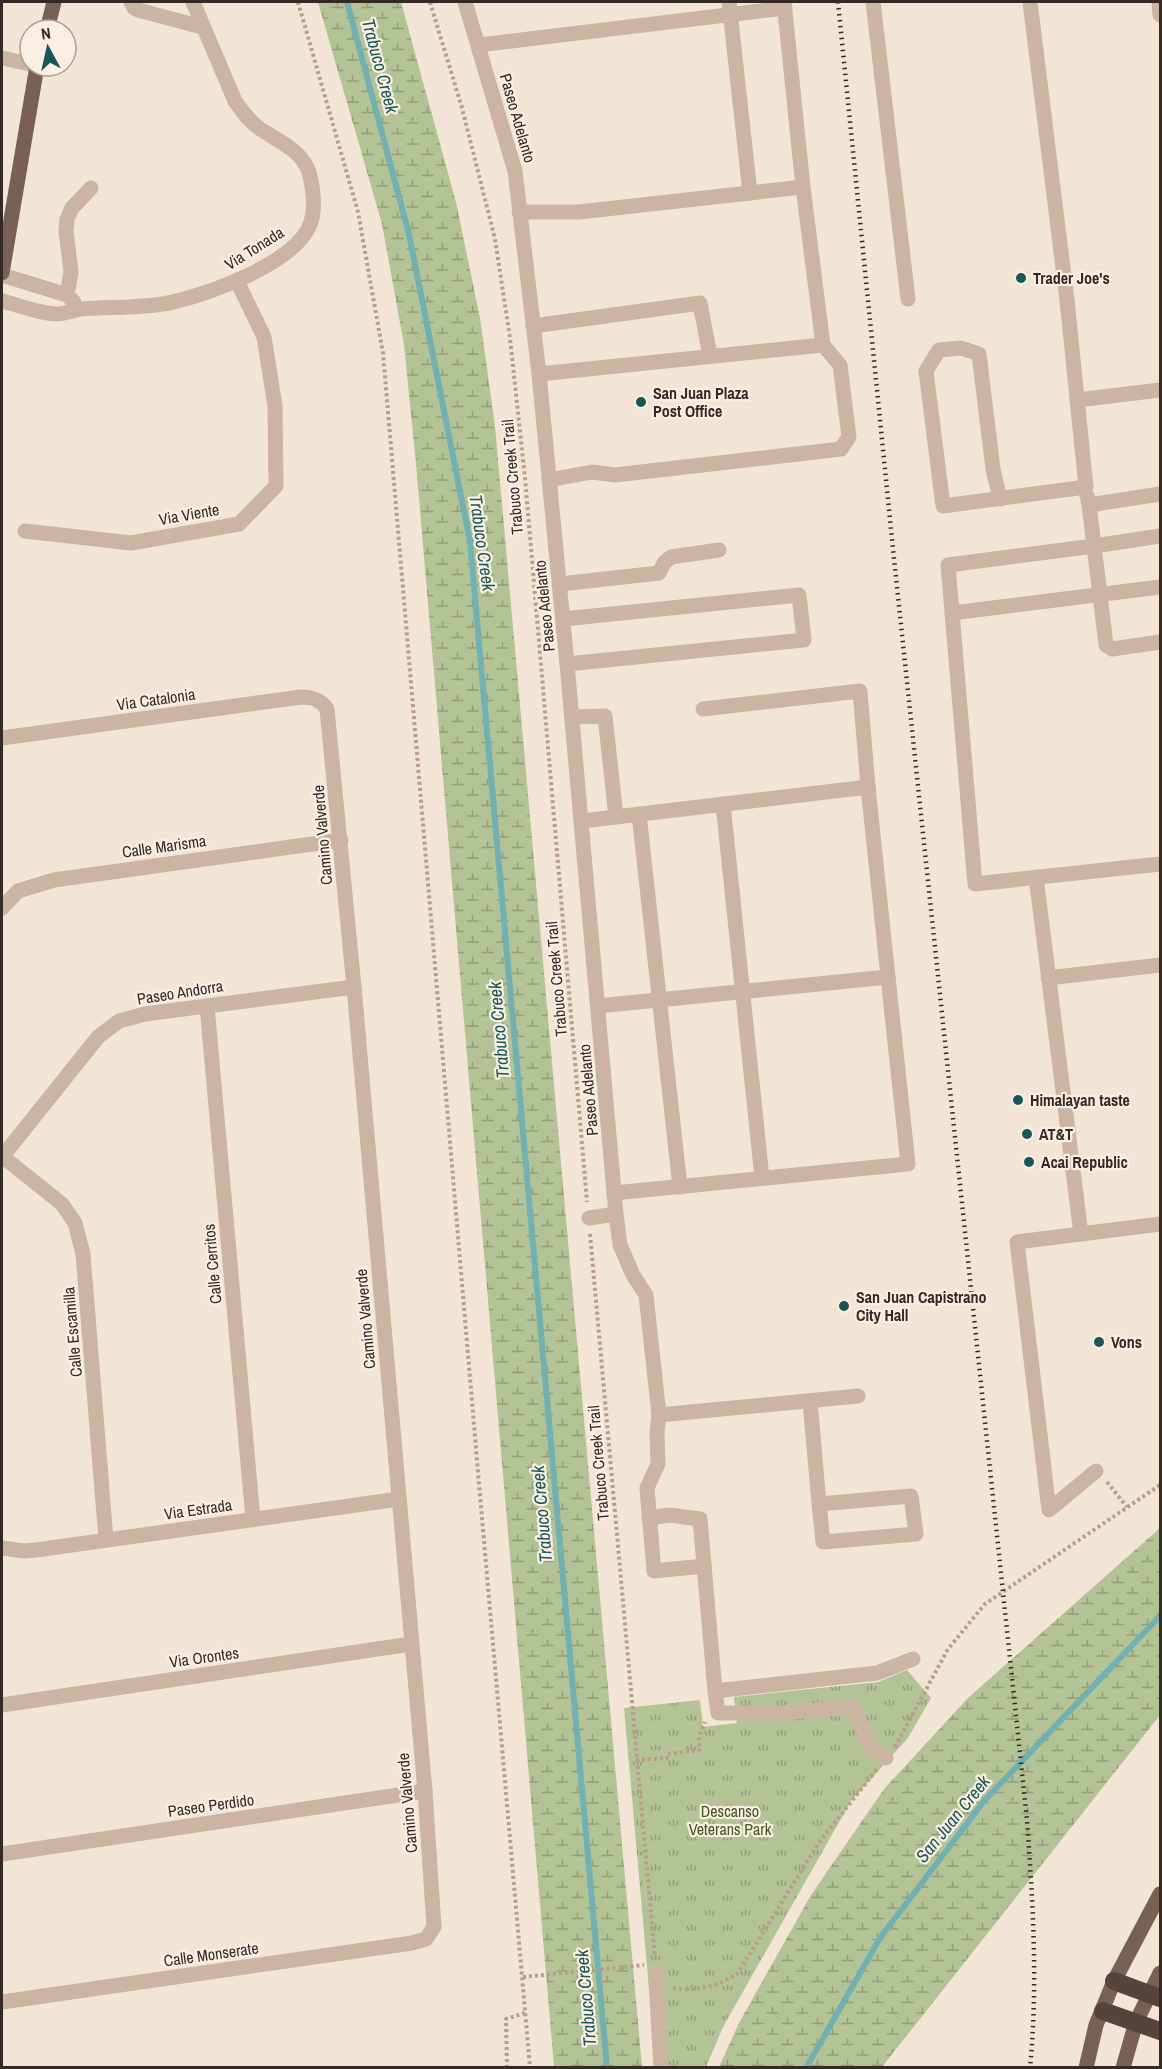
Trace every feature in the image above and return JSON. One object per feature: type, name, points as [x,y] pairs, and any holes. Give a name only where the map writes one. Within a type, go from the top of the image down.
[{"type":"highway","points":[[1114,1981],[1155,1997]]},
{"type":"highway","points":[[1102,2011],[1161,2031]]},
{"type":"main road","points":[[50,18],[54,2]]},
{"type":"main road","points":[[2,274],[35,78]]},
{"type":"main road","points":[[1086,2067],[1096,2025],[1114,1981],[1161,1894]]},
{"type":"main road","points":[[1123,2067],[1136,2022],[1155,1997],[1161,1974]]},
{"type":"street","points":[[131,2],[138,10],[202,27]]},
{"type":"street","name":"Via Tonada","points":[[2,301],[56,315],[80,309],[111,309],[166,303],[205,293],[237,281],[289,250],[303,236],[311,223],[313,204],[308,170],[301,156],[257,126],[235,101],[193,2]]},
{"type":"street","name":"Paseo Adelanto","points":[[465,2],[515,171],[539,374],[560,584],[616,1214],[620,1245],[633,1275],[646,1294],[659,1415],[658,1464],[647,1488],[654,1571],[704,1566]]},
{"type":"street","points":[[873,2],[908,298]]},
{"type":"street","points":[[1030,2],[1106,645],[1112,649],[1161,642]]},
{"type":"street","points":[[1159,2],[1161,15]]},
{"type":"street","points":[[478,45],[730,8],[784,5],[803,187],[823,345],[840,365],[849,437],[841,449],[615,475],[592,472],[549,480]]},
{"type":"street","points":[[730,8],[750,193]]},
{"type":"street","points":[[2,58],[18,61]]},
{"type":"street","points":[[519,212],[579,212],[803,187]]},
{"type":"street","points":[[67,295],[71,272],[66,231],[68,219],[72,208],[91,188]]},
{"type":"street","points":[[2,274],[67,295],[80,309]]},
{"type":"street","name":"Via Viente","points":[[25,531],[131,543],[217,528],[239,524],[276,486],[275,406],[264,337],[237,281]]},
{"type":"street","points":[[533,326],[700,303],[710,356]]},
{"type":"street","points":[[539,374],[823,345]]},
{"type":"street","points":[[1000,498],[993,469],[979,354],[961,348],[939,350],[926,371],[943,506],[1086,487]]},
{"type":"street","points":[[1077,400],[1161,390]]},
{"type":"street","points":[[1089,505],[1161,494]]},
{"type":"street","points":[[1161,536],[948,565],[975,884],[1161,864]]},
{"type":"street","points":[[560,584],[659,573],[664,563],[671,557],[719,550]]},
{"type":"street","points":[[952,613],[1161,587]]},
{"type":"street","points":[[563,620],[799,595],[804,640],[567,664]]},
{"type":"street","points":[[614,1193],[908,1164],[860,691],[703,708]]},
{"type":"street","name":"Via Catalonia","points":[[2,738],[301,697],[315,699]]},
{"type":"street","name":"Camino Valverde","points":[[315,699],[323,703],[329,719],[341,840],[425,1791],[434,1927],[426,1939]]},
{"type":"street","points":[[572,717],[605,716],[616,817]]},
{"type":"street","points":[[582,821],[868,787]]},
{"type":"street","points":[[723,804],[762,1178]]},
{"type":"street","points":[[639,814],[680,1187]]},
{"type":"street","name":"Calle Marisma","points":[[2,909],[18,891],[54,880],[341,840]]},
{"type":"street","points":[[1036,877],[1081,1234]]},
{"type":"street","points":[[1048,978],[1161,965]]},
{"type":"street","points":[[598,1006],[888,977]]},
{"type":"street","name":"Paseo Andorra","points":[[2,1156],[98,1037],[119,1021],[145,1014],[354,987]]},
{"type":"street","name":"Calle Cerritos","points":[[207,1006],[253,1519]]},
{"type":"street","name":"Calle Escamilla","points":[[2,1156],[62,1204],[75,1223],[83,1254],[106,1540]]},
{"type":"street","points":[[589,1218],[616,1214]]},
{"type":"street","points":[[1096,1471],[1049,1510],[1017,1242],[1161,1224]]},
{"type":"street","points":[[659,1415],[858,1396]]},
{"type":"street","points":[[810,1401],[819,1504],[823,1542],[916,1534],[911,1496],[819,1504]]},
{"type":"street","name":"Via Estrada","points":[[2,1548],[24,1551],[399,1499]]},
{"type":"street","points":[[649,1518],[669,1515],[700,1519],[718,1713],[781,1713],[853,1707],[870,1747],[886,1758]]},
{"type":"street","name":"Via Orontes","points":[[2,1705],[411,1644]]},
{"type":"street","points":[[715,1691],[877,1673],[914,1659]]},
{"type":"street","name":"Paseo Perdido","points":[[2,1854],[425,1791]]},
{"type":"street","name":"Calle Monserate","points":[[2,2002],[412,1944],[426,1939]]},
{"type":"street","points":[[652,1967],[656,1981],[661,2067]]},
{"type":"path","points":[[298,2],[358,212],[383,352],[477,1472],[530,2067]]},
{"type":"path","name":"Trabuco Creek Trail","points":[[430,2],[462,108],[495,239],[510,338],[525,478],[652,1967]]},
{"type":"path","points":[[1096,1471],[1127,1507]]},
{"type":"path","points":[[636,1760],[667,1758],[667,1754],[700,1750],[699,1737],[705,1722],[718,1713]]},
{"type":"path","points":[[523,1977],[652,1967]]},
{"type":"path","points":[[507,2067],[506,2019],[525,2013]]},
{"type":"green space","points":[[318,2],[401,2],[456,202],[480,318],[495,426],[642,2067],[554,2067],[404,345],[382,224]]},
{"type":"green space","points":[[1160,1528],[1160,1715],[882,2067],[719,2067],[739,2023],[811,1895],[884,1789],[968,1698]]},
{"type":"green space","name":"Descanso Veterans Park","points":[[907,1670],[931,1698],[908,1738],[851,1801],[723,2027],[706,2067],[656,2067],[624,1708],[700,1700],[703,1727],[737,1723],[734,1697],[878,1682]]},
{"type":"waterway","name":"Trabuco Creek","points":[[347,2],[409,234],[470,542],[607,2068]]},
{"type":"waterway","name":"San Juan Creek","points":[[806,2068],[880,1938],[984,1801],[1160,1616]]},
{"type":"railway","points":[[838,2],[893,549],[1027,1820],[1034,1975],[1030,2068]]},
{"type":"place","name":"Trader Joe's","points":[[1021,278]]},
{"type":"place","name":"San Juan Plaza Post Office","points":[[641,402]]},
{"type":"place","name":"Himalayan taste","points":[[1018,1100]]},
{"type":"place","name":"AT&T","points":[[1027,1134]]},
{"type":"place","name":"Acai Republic","points":[[1029,1162]]},
{"type":"place","name":"San Juan Capistrano City Hall","points":[[844,1306]]},
{"type":"place","name":"Vons","points":[[1099,1342]]}]
